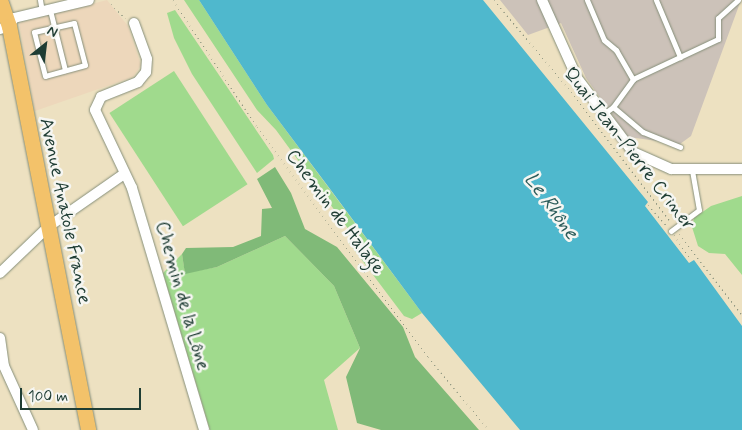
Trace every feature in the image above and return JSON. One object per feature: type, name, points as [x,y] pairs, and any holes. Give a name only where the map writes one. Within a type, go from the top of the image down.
[{"type":"main road","name":"Avenue Anatole France","points":[[0,0],[4,28],[48,227],[88,430]]},
{"type":"street","points":[[4,28],[14,18],[46,10],[63,3],[89,0]]},
{"type":"street","points":[[542,0],[577,78],[624,144],[642,158],[663,168],[692,171],[742,169]]},
{"type":"street","name":"Chemin de la Lône","points":[[134,23],[147,59],[146,72],[138,82],[101,98],[95,110],[132,188],[204,430]]},
{"type":"street","points":[[0,273],[48,227],[124,174]]},
{"type":"street","points":[[0,338],[4,366],[32,430]]},
{"type":"lane","points":[[40,0],[55,27],[66,70]]},
{"type":"lane","points":[[587,0],[604,40],[616,50],[633,79]]},
{"type":"lane","points":[[656,0],[680,57]]},
{"type":"lane","points":[[602,115],[613,107],[633,79],[718,39],[718,18],[738,0]]},
{"type":"lane","points":[[74,23],[85,64],[66,70],[44,76],[34,32],[74,23]]},
{"type":"lane","points":[[613,107],[643,132],[680,148]]},
{"type":"lane","points":[[673,229],[698,210],[692,171]]},
{"type":"path","name":"Chemin de Halage","points":[[173,0],[257,128],[428,357],[489,430]]},
{"type":"path","name":"Quai Jean-Pierre Criner","points":[[494,0],[568,88],[673,229],[742,315]]},
{"type":"path","points":[[111,4],[134,23]]},
{"type":"path","points":[[648,205],[673,229],[691,260]]},
{"type":"shaded area","points":[[107,0],[128,26],[141,65],[133,77],[35,111],[19,23]]},
{"type":"shaded area","points":[[500,0],[741,0],[691,136],[680,144],[628,137],[586,78],[561,23],[528,35]]},
{"type":"green space","points":[[184,0],[199,0],[267,105],[422,313],[412,319],[404,316],[349,243],[349,230],[276,130],[257,110]]},
{"type":"green space","points":[[175,10],[273,155],[274,159],[257,173],[192,74],[174,38],[167,13]]},
{"type":"green space","points":[[174,71],[248,184],[183,226],[109,113]]},
{"type":"green space","points":[[275,167],[291,193],[305,229],[337,247],[403,327],[415,357],[479,430],[381,430],[357,423],[346,377],[360,348],[334,286],[285,236],[217,267],[185,274],[182,254],[186,248],[233,247],[261,236],[262,209],[272,208],[257,179]]},
{"type":"green space","points":[[742,196],[742,275],[725,254],[709,253],[698,246],[692,227],[694,218],[711,206]]},
{"type":"green space","points":[[285,236],[334,286],[360,348],[324,380],[338,430],[210,430],[163,273],[182,254],[185,273],[217,267]]},
{"type":"water","name":"Le Rhône","points":[[199,0],[483,0],[648,202],[645,206],[689,263],[694,260],[742,326],[742,430],[520,430],[422,313],[267,105]]}]
